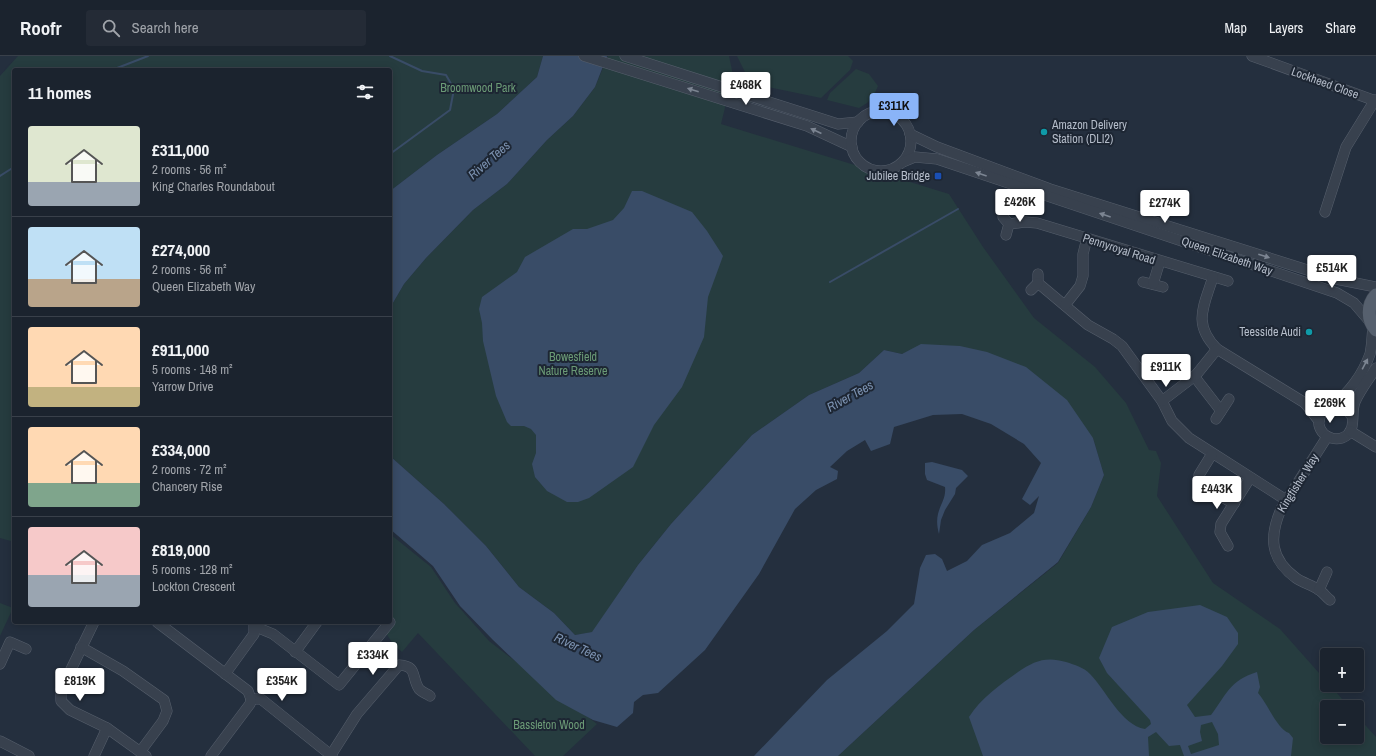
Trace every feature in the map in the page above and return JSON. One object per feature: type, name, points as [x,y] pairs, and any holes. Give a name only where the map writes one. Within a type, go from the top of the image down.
[{"type":"main road","points":[[1373,326],[1369,313],[1370,304],[1376,295]]},
{"type":"street","points":[[584,56],[807,126],[852,147]]},
{"type":"street","points":[[625,56],[838,124],[858,122],[869,114],[886,111],[901,118],[910,134],[909,152],[903,162],[893,168],[876,170],[860,162],[852,147],[852,136],[858,122]]},
{"type":"street","name":"Lockheed Close","points":[[1252,56],[1375,100]]},
{"type":"street","points":[[1325,212],[1346,146],[1375,100]]},
{"type":"street","name":"Queen Elizabeth Way","points":[[910,134],[937,147],[1050,189],[1336,279],[1376,287]]},
{"type":"street","name":"Queen Elizabeth Way","points":[[903,162],[915,156],[937,159],[1338,293],[1354,303],[1373,326]]},
{"type":"street","name":"Pennyroyal Road","points":[[1006,235],[1006,220],[1037,224],[1087,238],[1160,262],[1228,281]]},
{"type":"street","points":[[1065,305],[1080,286],[1084,276],[1083,254],[1087,238]]},
{"type":"street","points":[[1143,282],[1158,286],[1160,262]]},
{"type":"street","points":[[1213,277],[1201,323],[1204,334],[1217,348],[1305,403],[1319,421],[1321,429],[1328,436],[1341,438],[1350,431],[1353,422],[1352,416],[1355,403],[1376,368]]},
{"type":"street","points":[[1036,283],[1088,324],[1122,346],[1162,401],[1172,421],[1182,432],[1212,454],[1286,500]]},
{"type":"street","points":[[1319,421],[1322,413],[1350,390],[1366,362],[1370,353],[1373,326]]},
{"type":"street","points":[[1162,401],[1194,376],[1217,348]]},
{"type":"street","points":[[1194,376],[1218,415],[1229,399]]},
{"type":"street","points":[[1305,403],[1344,407],[1352,416]]},
{"type":"street","points":[[1350,431],[1376,447]]},
{"type":"street","name":"Kingfisher Way","points":[[1328,436],[1286,500],[1278,515],[1273,533],[1277,557],[1286,570],[1297,579],[1319,590],[1330,600]]},
{"type":"street","points":[[1212,454],[1199,475],[1199,483],[1234,504]]},
{"type":"street","points":[[1228,546],[1220,532],[1221,524],[1250,478]]},
{"type":"street","points":[[1319,590],[1327,572]]},
{"type":"street","points":[[81,647],[124,671],[164,700],[167,711],[163,721],[143,754],[107,728],[70,710],[61,701],[61,690],[81,647],[93,624]]},
{"type":"street","points":[[160,624],[248,691],[251,699],[250,704],[211,756]]},
{"type":"street","points":[[225,674],[254,634],[255,624],[273,634],[339,685],[388,624]]},
{"type":"street","points":[[295,652],[316,624]]},
{"type":"street","points":[[0,664],[10,642],[26,649]]},
{"type":"street","points":[[251,699],[261,699],[298,731],[331,755],[357,714],[399,664],[407,665],[412,669],[417,694],[430,696]]},
{"type":"street","points":[[94,756],[107,728]]},
{"type":"street","points":[[2,742],[28,756]]},
{"type":"green space","name":"Broomwood Park","points":[[18,56],[543,56],[537,77],[497,114],[437,155],[392,189],[392,68],[12,68],[12,541],[0,538],[0,76]]},
{"type":"green space","name":"Bowesfield Nature Reserve","points":[[608,56],[729,56],[733,75],[721,124],[949,194],[983,247],[1034,318],[1095,367],[1126,403],[1149,450],[1156,451],[1161,463],[1157,496],[1213,583],[1280,629],[1320,674],[1320,692],[1336,692],[1343,700],[1320,700],[1320,744],[1364,744],[1364,724],[1376,737],[1376,756],[838,756],[974,630],[1058,563],[1091,507],[1104,475],[1093,438],[913,349],[902,354],[884,350],[859,373],[809,395],[752,435],[671,524],[638,565],[593,632],[575,635],[554,613],[519,587],[486,546],[444,504],[392,458],[392,305],[404,284],[426,258],[473,210],[507,184],[547,140],[573,116],[595,87]]},
{"type":"green space","points":[[737,56],[848,56],[853,61],[850,70],[821,98],[754,84],[745,72]]},
{"type":"green space","points":[[856,69],[869,74],[878,86],[873,97],[859,108],[827,100],[830,93]]},
{"type":"green space","name":"Bassleton Wood","points":[[392,536],[431,567],[455,603],[489,641],[597,724],[563,756],[535,756],[418,633],[402,652],[393,644],[380,624],[392,624]]},
{"type":"green space","points":[[0,603],[12,608],[12,610],[0,636]]},
{"type":"water","name":"River Tees","points":[[543,56],[607,56],[595,87],[573,116],[547,140],[507,184],[473,210],[426,258],[404,284],[392,305],[392,189],[437,155],[497,114],[537,77]]},
{"type":"water","points":[[632,191],[642,191],[692,212],[707,231],[723,256],[708,297],[704,337],[682,387],[654,425],[633,467],[589,498],[578,502],[567,502],[547,491],[535,477],[532,464],[536,453],[536,435],[531,429],[524,426],[511,426],[507,422],[496,396],[483,341],[482,323],[479,309],[482,297],[517,272],[525,257],[573,229],[587,229],[613,220],[624,208]]},
{"type":"water","name":"River Tees","points":[[921,344],[960,346],[987,352],[1026,367],[1067,400],[1093,438],[1104,475],[1091,507],[1058,562],[974,630],[838,756],[754,756],[827,680],[887,631],[914,604],[920,568],[926,555],[935,554],[942,559],[947,571],[967,561],[982,545],[1010,533],[1034,513],[1039,496],[1030,505],[1022,499],[1041,463],[1024,444],[991,424],[962,414],[933,415],[894,427],[890,444],[871,451],[865,440],[847,451],[830,467],[838,471],[837,479],[816,490],[795,509],[759,574],[705,650],[658,693],[643,695],[634,702],[633,713],[617,727],[593,720],[556,700],[493,640],[460,606],[433,566],[392,531],[392,458],[444,504],[486,546],[519,587],[554,613],[575,635],[592,632],[638,565],[671,524],[752,435],[809,395],[859,373],[884,350],[902,354]]},
{"type":"water","points":[[932,462],[962,470],[968,476],[956,488],[955,494],[945,510],[941,520],[939,534],[937,518],[944,498],[945,487],[927,480],[925,474],[925,463]]},
{"type":"water","points":[[1200,605],[1227,617],[1238,633],[1238,644],[1222,666],[1187,705],[1195,717],[1211,715],[1234,684],[1257,672],[1260,687],[1258,693],[1277,722],[1293,738],[1291,756],[1184,756],[1180,745],[1169,746],[1156,732],[1148,737],[1149,756],[983,756],[969,717],[979,704],[998,687],[1024,668],[1040,661],[1052,659],[1059,660],[1082,668],[1090,674],[1114,706],[1129,721],[1136,726],[1145,729],[1151,724],[1150,720],[1107,673],[1099,658],[1112,627],[1148,612]],"holes":[[[1212,722],[1218,734],[1219,745],[1191,754],[1188,746],[1202,741],[1200,732],[1201,725]]]},
{"type":"waterway","points":[[117,68],[148,56]]},
{"type":"waterway","points":[[390,56],[422,71],[446,75],[454,89],[450,110],[392,153]]},
{"type":"waterway","points":[[0,176],[12,168]]},
{"type":"waterway","points":[[830,282],[958,209]]},
{"type":"place","name":"Amazon Delivery Station (DLI2)","points":[[1044,132]]},
{"type":"place","name":"Jubilee Bridge","points":[[938,176]]},
{"type":"place","name":"Teesside Audi","points":[[1309,332]]}]
